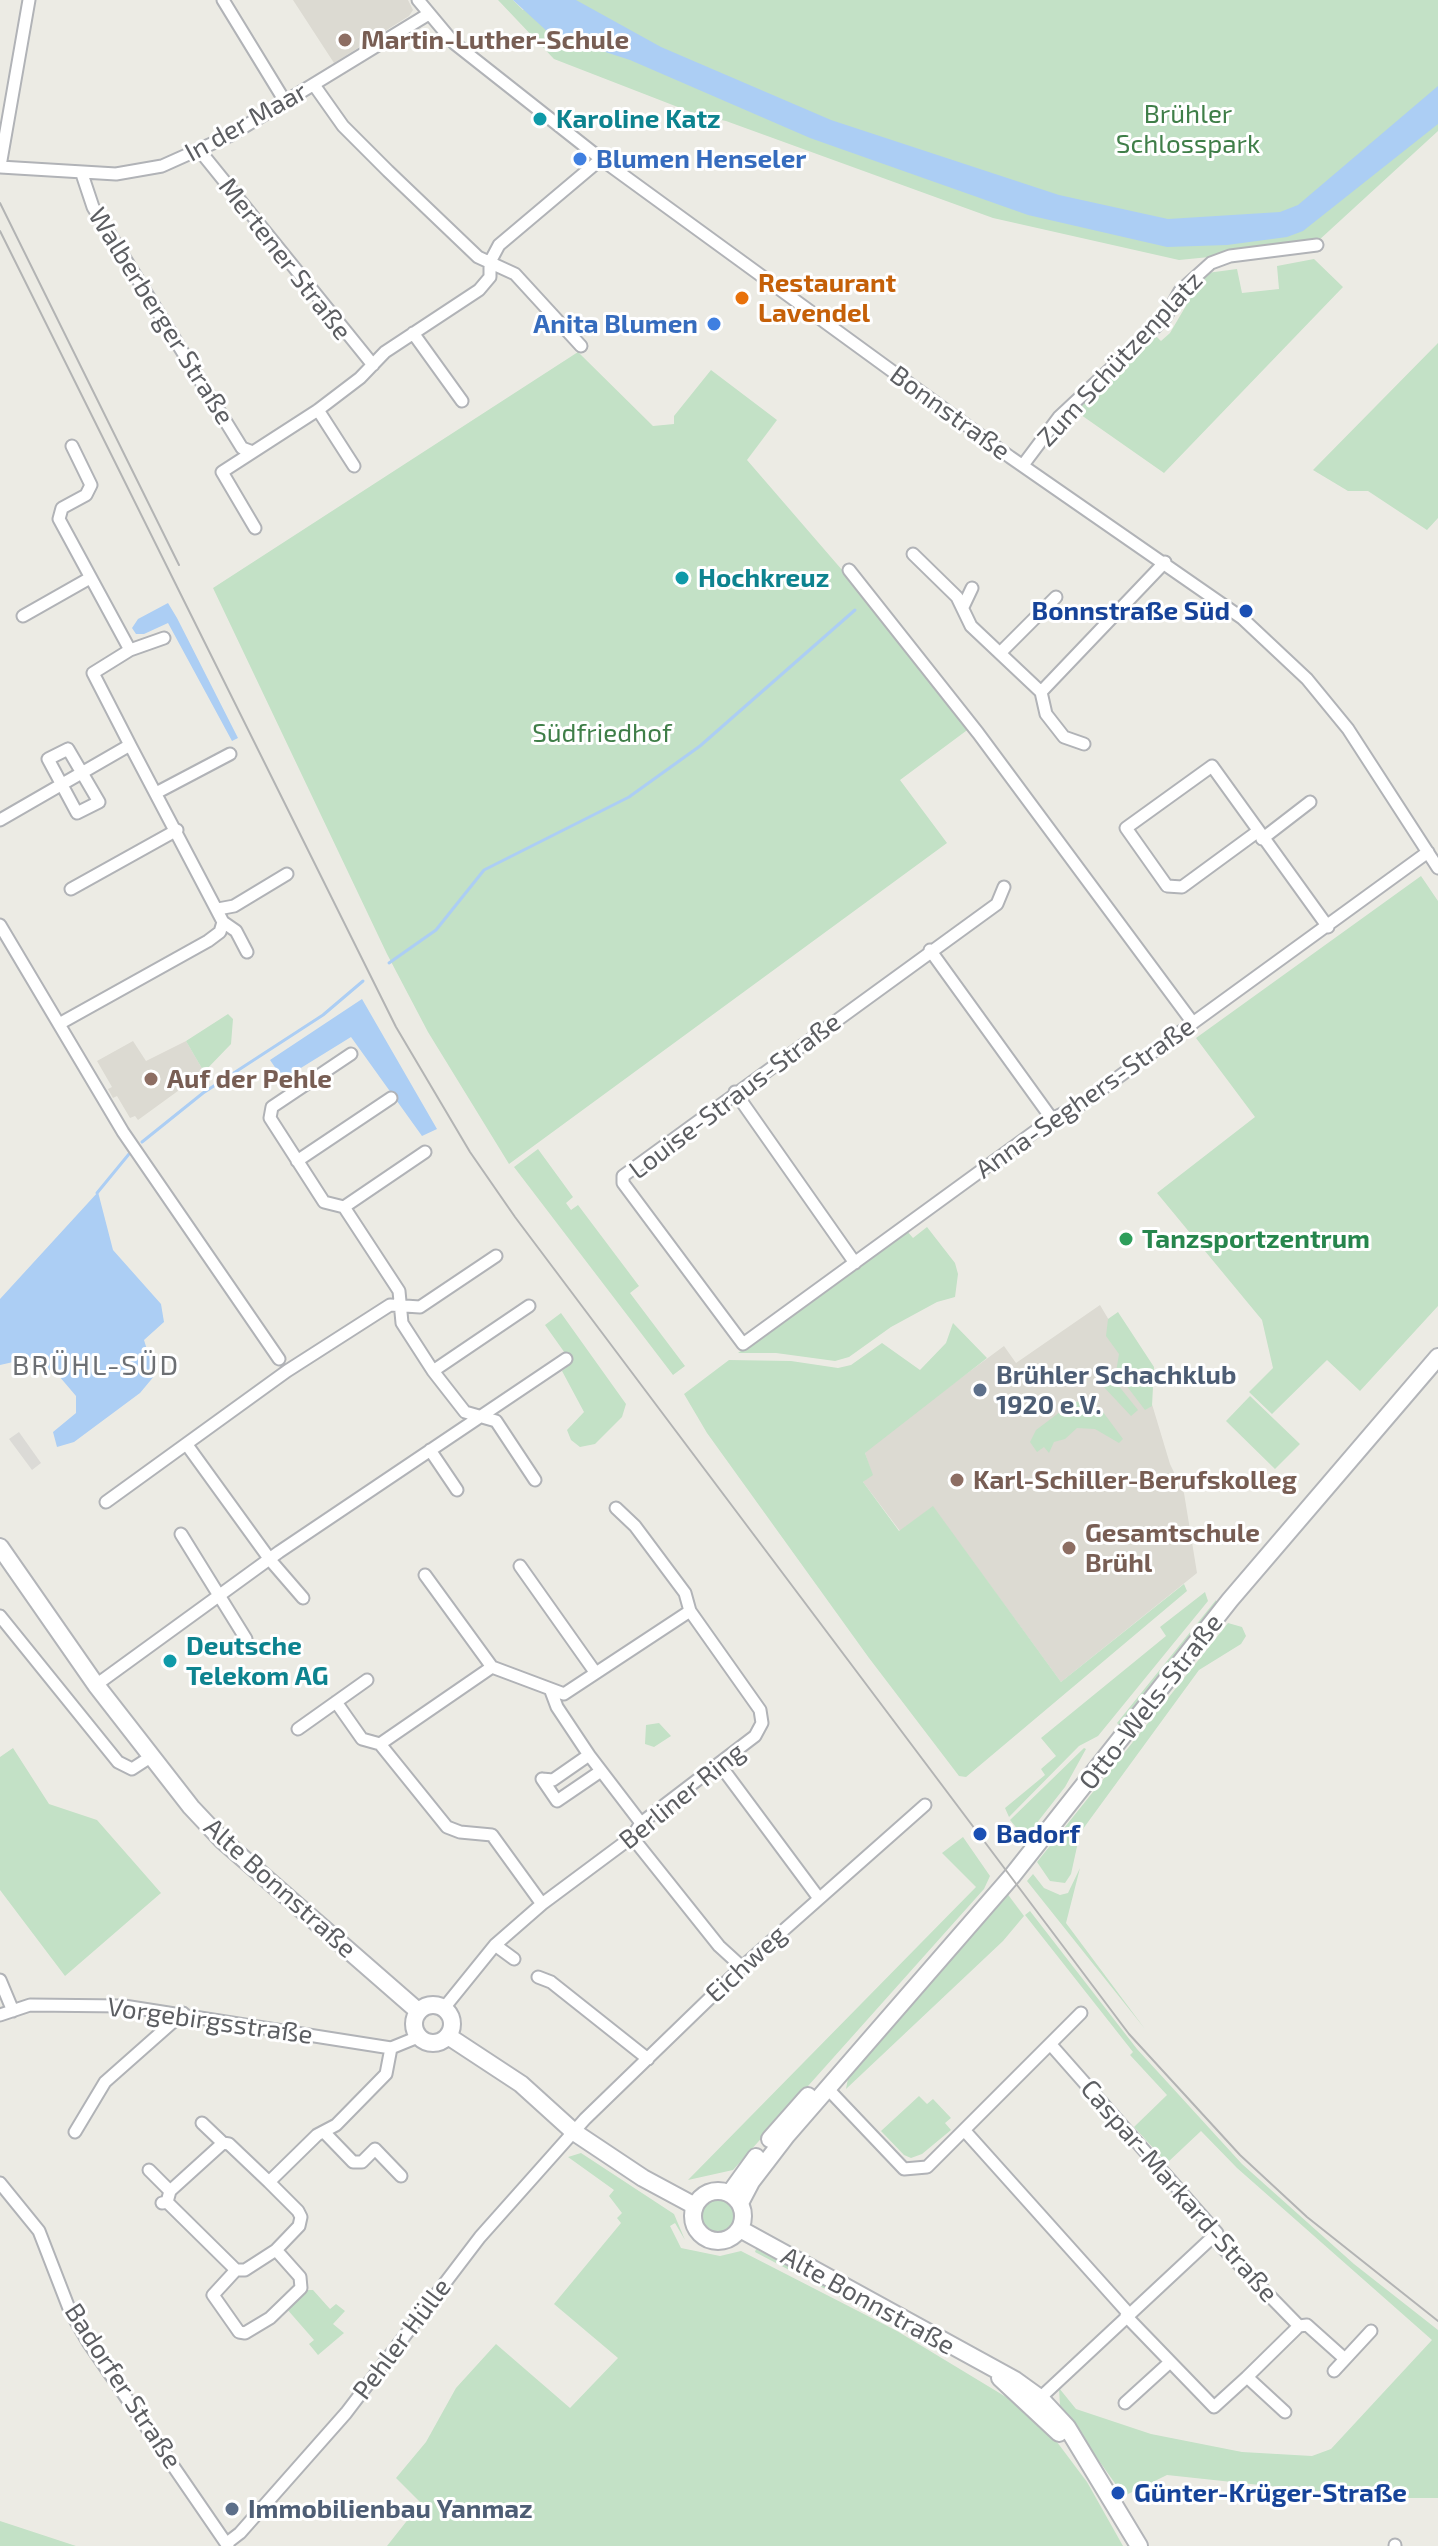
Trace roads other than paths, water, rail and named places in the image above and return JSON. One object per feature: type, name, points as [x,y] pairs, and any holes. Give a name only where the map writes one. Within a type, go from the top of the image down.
[{"type":"main road","name":"Otto-Wels-Straße","points":[[735,2198],[1012,1876],[1230,1600],[1438,1357]]},
{"type":"main road","name":"Alte Bonnstraße","points":[[0,1547],[96,1685],[222,1840],[418,2011]]},
{"type":"main road","points":[[432,2005],[444,2008],[452,2019],[448,2036],[433,2043],[418,2037],[414,2021],[418,2011],[432,2005]]},
{"type":"main road","name":"Otto-Wels-Straße","points":[[735,2198],[788,2116],[894,2011]]},
{"type":"main road","points":[[448,2036],[521,2084],[574,2132],[643,2178],[695,2206]]},
{"type":"main road","points":[[713,2191],[735,2198],[744,2215],[740,2229],[725,2241],[704,2237],[695,2226],[695,2206],[713,2191]]},
{"type":"main road","name":"Alte Bonnstraße","points":[[740,2229],[1015,2380],[1040,2398],[1067,2427],[1139,2546]]},
{"type":"main road","name":"Alte Bonnstraße","points":[[997,2372],[1008,2387],[1074,2442]]},
{"type":"street","points":[[0,167],[29,0]]},
{"type":"street","points":[[223,0],[286,103]]},
{"type":"street","name":"Bonnstraße","points":[[418,0],[427,15],[454,43],[601,159],[1023,465],[1244,620],[1319,692],[1348,729],[1438,868]]},
{"type":"street","name":"In der Maar","points":[[0,167],[116,174],[162,166],[200,151],[286,103],[427,15]]},
{"type":"street","points":[[314,85],[343,126],[388,171],[478,257],[515,274],[581,346]]},
{"type":"street","name":"Mertener Straße","points":[[200,151],[373,365]]},
{"type":"street","points":[[255,528],[222,472],[250,451],[318,410],[413,333],[479,290],[490,277],[490,262],[499,245],[601,159]]},
{"type":"street","name":"Walberberger Straße","points":[[82,174],[93,207],[242,448],[250,451]]},
{"type":"street","name":"Zum Schützenplatz","points":[[1023,465],[1059,417],[1165,318],[1180,291],[1211,263],[1230,256],[1317,245]]},
{"type":"street","points":[[413,333],[462,401]]},
{"type":"street","points":[[318,410],[354,466]]},
{"type":"street","points":[[72,446],[91,485],[86,495],[62,508],[59,519],[130,650]]},
{"type":"street","points":[[913,554],[963,607],[971,626],[1041,692],[1046,714],[1064,737],[1084,744]]},
{"type":"street","points":[[1041,692],[1165,562]]},
{"type":"street","points":[[849,570],[978,733],[1193,1023]]},
{"type":"street","points":[[23,616],[90,578]]},
{"type":"street","points":[[963,607],[972,588]]},
{"type":"street","points":[[1000,653],[1056,597]]},
{"type":"street","points":[[164,638],[130,650],[93,673],[223,922],[236,931],[247,952]]},
{"type":"street","points":[[0,820],[130,745]]},
{"type":"street","points":[[68,749],[82,775],[99,802],[77,813],[48,759],[68,749]]},
{"type":"street","points":[[156,793],[230,754]]},
{"type":"street","points":[[1310,802],[1260,835],[1182,887],[1167,886],[1126,828],[1212,766],[1260,835],[1328,927]]},
{"type":"street","points":[[71,889],[177,830]]},
{"type":"street","name":"Anna-Seghers-Straße","points":[[743,1344],[1052,1119],[1080,1105],[1328,927],[1428,852]]},
{"type":"street","points":[[218,909],[234,906],[287,874]]},
{"type":"street","name":"Louise-Straus-Straße","points":[[743,1344],[623,1183],[623,1176],[997,904],[1004,887]]},
{"type":"street","points":[[59,1024],[208,941],[220,932],[223,922]]},
{"type":"street","points":[[0,925],[128,1140],[279,1359]]},
{"type":"street","points":[[930,950],[1052,1119]]},
{"type":"street","points":[[351,1054],[272,1107],[270,1118],[324,1202],[344,1207],[399,1291],[402,1323],[433,1371],[465,1412],[496,1421],[535,1480]]},
{"type":"street","points":[[735,1092],[855,1263]]},
{"type":"street","points":[[297,1161],[391,1098]]},
{"type":"street","points":[[344,1207],[425,1152]]},
{"type":"street","points":[[106,1502],[300,1363],[390,1305],[420,1307],[496,1256]]},
{"type":"street","points":[[433,1371],[529,1306]]},
{"type":"street","points":[[96,1685],[271,1561],[279,1552],[566,1359]]},
{"type":"street","points":[[187,1445],[271,1561],[303,1598]]},
{"type":"street","points":[[430,1450],[457,1490]]},
{"type":"street","name":"Berliner Ring","points":[[444,2008],[495,1945],[542,1904],[632,1837],[641,1823],[755,1736],[762,1723],[760,1710],[690,1611],[685,1593],[635,1526],[616,1508]]},
{"type":"street","points":[[181,1534],[222,1595],[246,1639]]},
{"type":"street","points":[[520,1566],[595,1672]]},
{"type":"street","points":[[425,1575],[492,1667],[564,1694],[690,1611]]},
{"type":"street","points":[[0,1616],[118,1762],[132,1769],[152,1756]]},
{"type":"street","points":[[380,1744],[492,1667]]},
{"type":"street","points":[[298,1729],[367,1680]]},
{"type":"street","points":[[551,1691],[557,1707],[589,1755],[641,1823]]},
{"type":"street","points":[[336,1702],[362,1739],[380,1744],[447,1827],[460,1832],[492,1835],[542,1904]]},
{"type":"street","points":[[589,1755],[553,1780],[542,1779],[557,1801],[601,1771]]},
{"type":"street","points":[[720,1765],[818,1897]]},
{"type":"street","name":"Eichweg","points":[[574,2132],[742,1967],[925,1805]]},
{"type":"street","points":[[632,1837],[719,1946],[742,1967]]},
{"type":"street","points":[[495,1945],[514,1959]]},
{"type":"street","points":[[538,1977],[551,1982],[648,2059]]},
{"type":"street","points":[[0,1980],[13,2011]]},
{"type":"street","name":"Vorgebirgsstraße","points":[[0,2015],[30,2005],[124,2006],[391,2048]]},
{"type":"street","points":[[75,2132],[105,2082],[183,2013]]},
{"type":"street","points":[[828,2089],[904,2169],[927,2167],[1052,2046],[1081,2013]]},
{"type":"street","points":[[269,2182],[386,2074],[391,2048],[418,2037]]},
{"type":"street","name":"Caspar-Markard-Straße","points":[[1052,2046],[1217,2233],[1219,2244],[1299,2326],[1307,2325],[1345,2359]]},
{"type":"street","points":[[202,2123],[223,2143],[229,2144],[301,2217],[299,2226],[276,2250],[255,2265],[236,2270],[213,2295],[239,2332],[245,2333],[270,2318],[301,2288],[300,2277],[276,2250]]},
{"type":"street","points":[[964,2130],[1169,2363],[1214,2407],[1299,2326]]},
{"type":"street","name":"Pehler Hülle","points":[[227,2545],[346,2413],[480,2237],[574,2132]]},
{"type":"street","points":[[325,2133],[353,2162],[362,2162],[375,2149],[401,2176]]},
{"type":"street","points":[[166,2199],[223,2143]]},
{"type":"street","points":[[149,2170],[166,2199],[236,2270]]},
{"type":"street","name":"Badorfer Straße","points":[[0,2183],[4,2197],[39,2231],[70,2311],[88,2342],[227,2545]]},
{"type":"street","points":[[1040,2398],[1217,2233]]},
{"type":"street","points":[[1334,2371],[1371,2331]]},
{"type":"street","points":[[1125,2403],[1169,2363]]},
{"type":"street","points":[[1247,2377],[1285,2412]]},
{"type":"water","points":[[513,0],[576,0],[661,47],[831,120],[1059,195],[1168,219],[1280,212],[1298,205],[1438,86],[1438,124],[1303,231],[1287,237],[1227,245],[1167,247],[1028,215],[810,138],[630,60],[550,34]]},
{"type":"water","points":[[168,603],[238,738],[232,741],[168,623],[144,634],[136,634],[132,628],[138,619]]},
{"type":"water","points":[[362,999],[437,1129],[422,1136],[351,1037],[283,1079],[270,1060]]},
{"type":"water","points":[[98,1192],[113,1250],[161,1304],[164,1322],[144,1340],[155,1375],[140,1393],[74,1442],[57,1447],[53,1432],[76,1413],[76,1396],[59,1376],[31,1358],[0,1365],[0,1299]]},
{"type":"waterway","points":[[389,963],[436,930],[484,870],[629,797],[700,746],[855,610]]},
{"type":"waterway","points":[[142,1142],[203,1093],[323,1015],[363,981]]},
{"type":"waterway","points":[[97,1193],[129,1154]]},
{"type":"tram line","points":[[0,203],[179,565]]},
{"type":"tram line","points":[[0,231],[396,1027],[470,1152],[515,1217],[1129,2034],[1240,2155],[1307,2217],[1438,2321]]},
{"type":"place","name":"Martin-Luther-Schule","points":[[345,40]]},
{"type":"place","name":"Karoline Katz","points":[[540,119]]},
{"type":"place","name":"Blumen Henseler","points":[[580,159]]},
{"type":"place","name":"Restaurant Lavendel","points":[[742,298]]},
{"type":"place","name":"Anita Blumen","points":[[714,324]]},
{"type":"place","name":"Hochkreuz","points":[[682,578]]},
{"type":"place","name":"Bonnstraße Süd","points":[[1246,611]]},
{"type":"place","name":"Auf der Pehle","points":[[151,1079]]},
{"type":"place","name":"Tanzsportzentrum","points":[[1126,1239]]},
{"type":"place","name":"Brühler Schachklub 1920 e.V.","points":[[980,1390]]},
{"type":"place","name":"Karl-Schiller-Berufskolleg","points":[[957,1480]]},
{"type":"place","name":"Gesamtschule Brühl","points":[[1069,1548]]},
{"type":"place","name":"Deutsche Telekom AG","points":[[170,1661]]},
{"type":"place","name":"Badorf","points":[[980,1834]]},
{"type":"place","name":"Günter-Krüger-Straße","points":[[1118,2493]]},
{"type":"place","name":"Immobilienbau Yanmaz","points":[[232,2509]]},
{"type":"district","name":"BRÜHL-SÜD","points":[[96,1366]]},
{"type":"park label","name":"Brühler Schlosspark","points":[[1188,129]]},
{"type":"park label","name":"Südfriedhof","points":[[602,733]]}]
